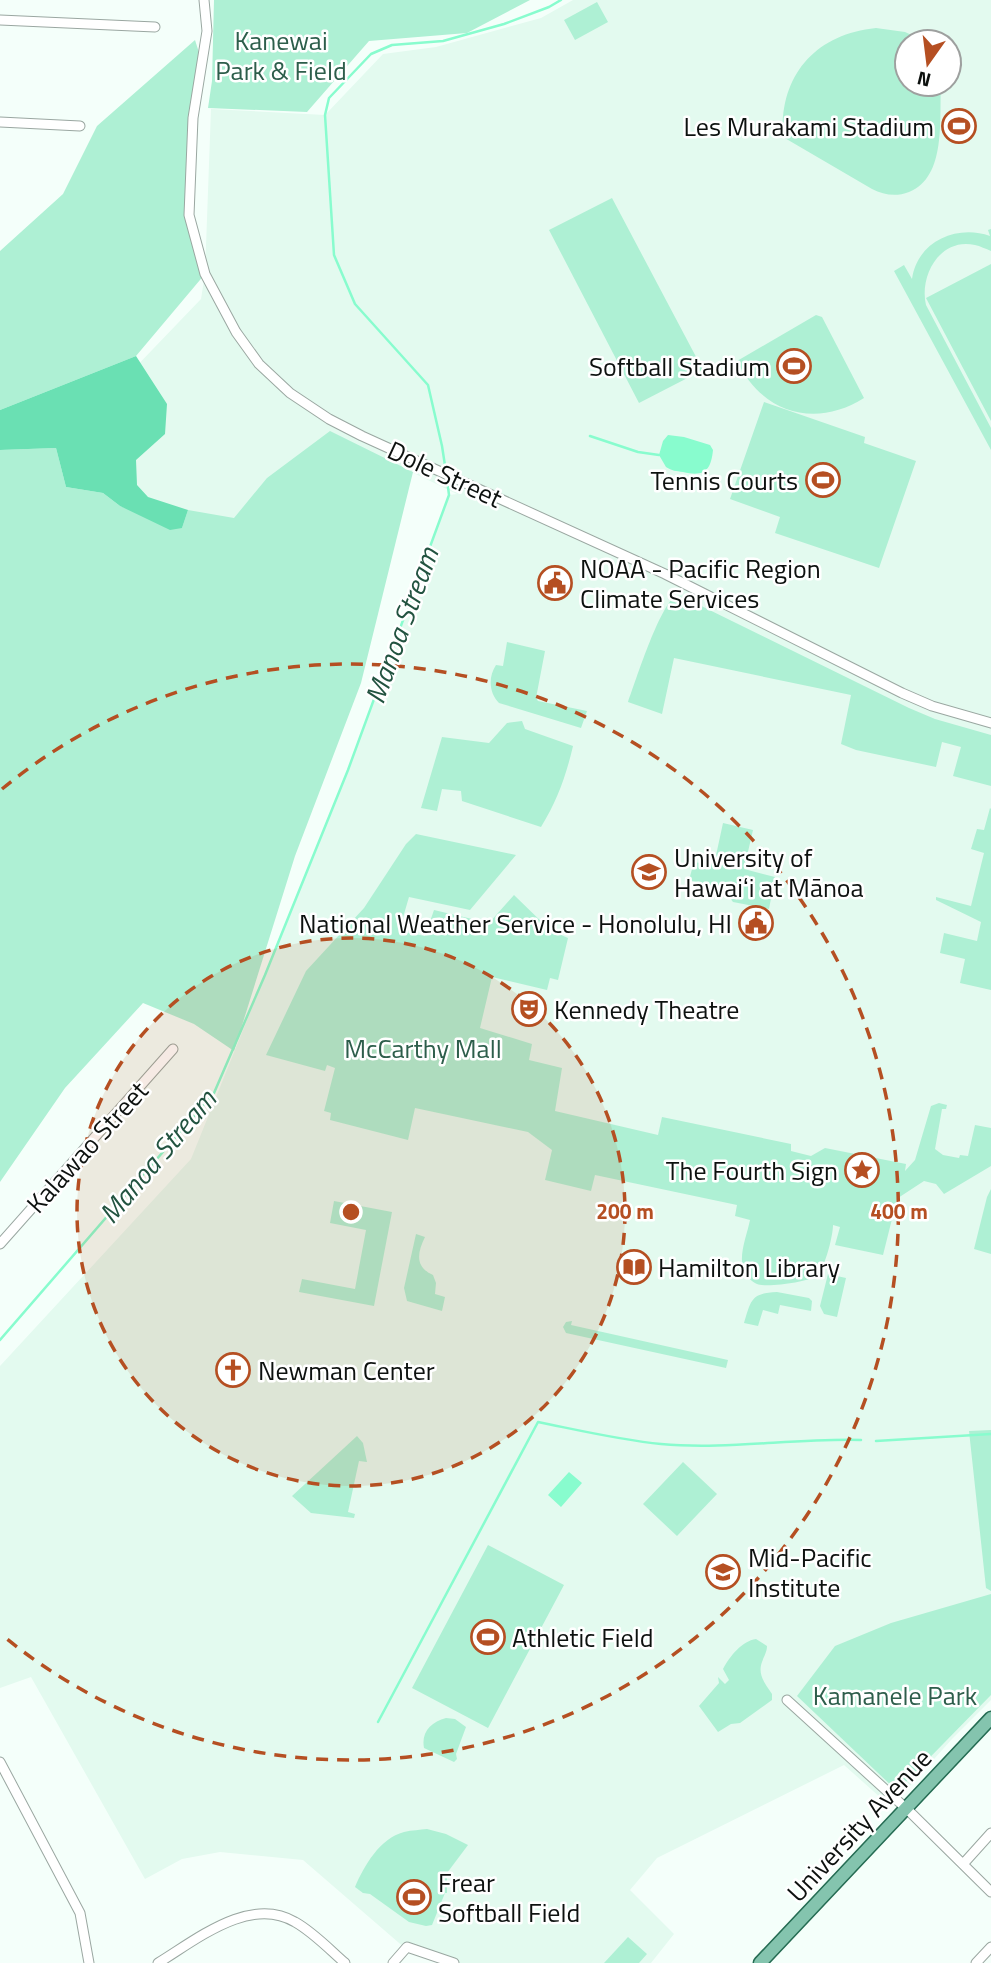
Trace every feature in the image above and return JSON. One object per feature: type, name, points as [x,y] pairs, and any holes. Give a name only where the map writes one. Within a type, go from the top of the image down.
[{"type":"main road","name":"University Avenue","points":[[760,1963],[991,1718]]},
{"type":"street","name":"Dole Street","points":[[204,0],[207,31],[193,118],[189,215],[205,274],[236,332],[259,364],[290,393],[329,419],[408,458],[665,574],[909,697],[991,723]]},
{"type":"street","points":[[0,20],[155,27]]},
{"type":"street","points":[[0,122],[80,126]]},
{"type":"street","name":"Kalawao Street","points":[[0,1244],[173,1049]]},
{"type":"street","points":[[787,1700],[907,1809],[991,1892]]},
{"type":"street","points":[[0,1762],[80,1913],[89,1963]]},
{"type":"street","points":[[964,1863],[991,1833]]},
{"type":"street","points":[[158,1963],[236,1917],[265,1912],[293,1921],[345,1963]]},
{"type":"street","points":[[393,1963],[407,1947],[454,1963]]},
{"type":"street","points":[[976,1963],[991,1947]]},
{"type":"shaded area","name":"University of Hawaiʻi at Mānoa","points":[[573,0],[991,0],[991,1700],[891,1807],[844,1765],[657,1858],[630,1890],[674,1934],[651,1963],[449,1963],[406,1949],[303,1860],[220,1852],[182,1859],[145,1879],[31,1677],[0,1688],[0,1366],[191,1159],[348,770],[449,495],[457,494],[397,465],[184,553],[81,424],[201,299],[205,274],[211,109],[325,115],[383,54],[436,47],[541,18]]},
{"type":"shaded area","points":[[136,356],[167,404],[165,434],[136,460],[137,485],[148,497],[188,510],[182,528],[170,530],[120,506],[103,493],[66,487],[56,448],[0,450],[0,410]]},
{"type":"shaded area","points":[[668,435],[710,445],[713,450],[708,468],[696,474],[666,467],[659,455]]},
{"type":"shaded area","points":[[569,1472],[582,1483],[561,1507],[548,1495]]},
{"type":"green space","name":"Kanewai Park & Field","points":[[214,0],[530,0],[467,33],[369,41],[307,112],[208,108],[212,81]]},
{"type":"green space","points":[[597,2],[608,22],[575,40],[564,20]]},
{"type":"green space","points":[[876,28],[893,30],[893,98],[941,98],[939,145],[935,160],[930,174],[909,192],[895,195],[872,189],[783,137],[787,95],[805,62],[835,39]]},
{"type":"green space","points":[[195,40],[203,65],[193,118],[189,215],[205,274],[136,356],[0,410],[0,251],[63,194],[97,126]]},
{"type":"green space","points":[[612,198],[703,370],[639,403],[549,230]]},
{"type":"green space","points":[[991,229],[991,251],[977,245],[963,244],[942,253],[929,271],[925,294],[926,305],[991,428],[991,450],[894,271],[904,265],[912,279],[915,266],[922,255],[940,239],[964,232],[990,236],[988,230]]},
{"type":"green space","points":[[991,264],[991,421],[926,298]]},
{"type":"green space","name":"Softball Stadium","points":[[816,315],[822,317],[864,398],[827,413],[809,414],[775,404],[760,393],[737,361]]},
{"type":"green space","name":"Tennis Courts","points":[[764,402],[865,437],[864,443],[916,461],[879,568],[775,533],[780,517],[730,499]]},
{"type":"green space","points":[[330,431],[413,472],[361,683],[295,856],[234,1051],[194,1024],[143,1003],[65,1088],[0,1182],[0,450],[56,448],[66,487],[103,493],[120,506],[182,528],[188,510],[234,518],[267,478]]},
{"type":"green space","points":[[675,596],[683,597],[909,708],[935,719],[991,735],[991,786],[953,776],[961,747],[942,742],[936,767],[856,750],[841,744],[851,695],[674,658],[662,714],[628,702],[655,630]]},
{"type":"green space","points":[[507,642],[545,651],[536,698],[538,701],[587,711],[581,728],[499,703],[493,695],[491,680],[496,665],[503,666]]},
{"type":"green space","points":[[522,721],[525,729],[573,746],[560,788],[541,827],[462,801],[461,791],[442,789],[437,811],[421,808],[442,737],[489,743],[507,723]]},
{"type":"green space","points":[[990,808],[991,990],[960,983],[965,959],[940,953],[944,933],[977,941],[981,922],[936,900],[936,897],[971,906],[984,853],[971,849],[977,829],[984,830]]},
{"type":"green space","points":[[723,823],[753,830],[744,869],[775,877],[769,909],[733,902],[723,889],[689,880],[694,862],[700,863],[701,857],[715,860]]},
{"type":"green space","name":"McCarthy Mall","points":[[416,834],[516,855],[470,910],[409,897],[399,931],[425,936],[434,910],[489,923],[514,895],[550,930],[568,938],[558,980],[550,978],[547,990],[492,977],[480,1028],[532,1044],[529,1060],[562,1068],[555,1111],[658,1135],[662,1117],[791,1144],[791,1151],[811,1156],[825,1148],[906,1164],[905,1171],[915,1160],[931,1106],[939,1103],[947,1105],[946,1109],[942,1109],[935,1149],[943,1155],[959,1158],[960,1155],[968,1156],[975,1125],[991,1128],[991,1166],[944,1194],[936,1184],[924,1181],[898,1198],[899,1191],[883,1255],[835,1245],[840,1227],[833,1225],[825,1260],[816,1276],[778,1285],[762,1285],[750,1280],[743,1268],[743,1250],[750,1220],[735,1216],[737,1205],[595,1175],[591,1191],[545,1180],[552,1150],[528,1132],[415,1108],[408,1140],[330,1120],[331,1113],[324,1111],[335,1068],[327,1065],[325,1071],[266,1055],[306,971],[364,908],[406,844]]},
{"type":"green space","points":[[991,1189],[991,1254],[974,1249]]},
{"type":"green space","points":[[334,1201],[392,1212],[374,1306],[299,1292],[302,1279],[355,1289],[366,1230],[330,1223]]},
{"type":"green space","points":[[416,1234],[425,1237],[420,1249],[420,1264],[433,1275],[436,1283],[435,1294],[445,1297],[442,1311],[407,1301],[404,1288]]},
{"type":"green space","points":[[828,1274],[846,1278],[837,1317],[824,1314],[820,1306]]},
{"type":"green space","points":[[777,1292],[809,1298],[812,1301],[811,1311],[780,1305],[778,1314],[763,1310],[758,1326],[744,1323],[753,1299],[762,1294]]},
{"type":"green space","points":[[572,1321],[571,1325],[728,1360],[726,1368],[566,1333],[563,1327],[566,1322]]},
{"type":"green space","points":[[991,1430],[991,1591],[986,1588],[969,1431]]},
{"type":"green space","points":[[357,1436],[363,1443],[367,1462],[359,1461],[348,1512],[355,1514],[354,1518],[311,1513],[292,1496]]},
{"type":"green space","points":[[683,1462],[717,1494],[677,1536],[643,1504]]},
{"type":"green space","name":"Athletic Field","points":[[488,1545],[564,1585],[488,1728],[412,1688]]},
{"type":"green space","name":"Kamanele Park","points":[[991,1594],[991,1695],[897,1791],[797,1696],[835,1646],[891,1623]]},
{"type":"green space","points":[[756,1639],[767,1646],[761,1671],[772,1694],[772,1700],[740,1723],[731,1724],[718,1732],[699,1706],[719,1683],[718,1677],[725,1684],[729,1680],[723,1669],[733,1654],[741,1646]]},
{"type":"green space","points":[[446,1718],[455,1719],[466,1727],[454,1762],[424,1748],[424,1737],[428,1728]]},
{"type":"green space","points":[[427,1829],[446,1834],[468,1845],[447,1873],[447,1893],[432,1925],[426,1926],[409,1922],[370,1894],[355,1887],[368,1862],[387,1840],[404,1832]]},
{"type":"green space","points":[[628,1937],[647,1954],[639,1963],[604,1963]]},
{"type":"waterway","name":"Manoa Stream","points":[[446,472],[428,385],[355,304],[334,255],[325,115],[329,98],[371,54],[392,45],[443,41],[504,24],[561,0]]},
{"type":"waterway","points":[[590,436],[638,452],[659,455]]},
{"type":"waterway","name":"Manoa Stream","points":[[0,1340],[214,1093],[348,770],[449,495],[447,479]]},
{"type":"waterway","points":[[378,1722],[538,1422],[661,1444],[735,1445],[861,1440]]},
{"type":"waterway","points":[[876,1441],[991,1434]]},
{"type":"place","name":"Les Murakami Stadium","points":[[959,126]]},
{"type":"place","name":"Softball Stadium","points":[[794,366]]},
{"type":"place","name":"Tennis Courts","points":[[823,480]]},
{"type":"place","name":"NOAA - Pacific Region Climate Services","points":[[555,583]]},
{"type":"place","name":"University of Hawaiʻi at Mānoa","points":[[649,872]]},
{"type":"place","name":"National Weather Service - Honolulu, HI","points":[[756,923]]},
{"type":"place","name":"Kennedy Theatre","points":[[529,1009]]},
{"type":"place","name":"The Fourth Sign","points":[[862,1170]]},
{"type":"place","name":"Hamilton Library","points":[[634,1267]]},
{"type":"place","name":"Newman Center","points":[[233,1370]]},
{"type":"place","name":"Mid-Pacific Institute","points":[[723,1572]]},
{"type":"place","name":"Athletic Field","points":[[488,1637]]},
{"type":"place","name":"Frear Softball Field","points":[[414,1897]]}]
